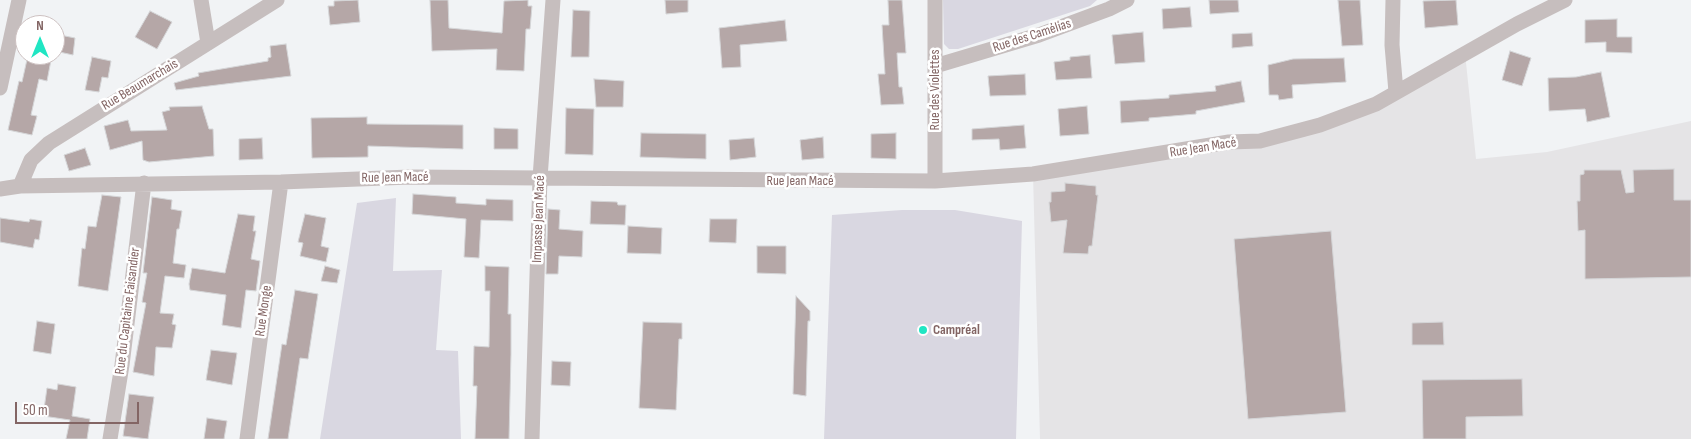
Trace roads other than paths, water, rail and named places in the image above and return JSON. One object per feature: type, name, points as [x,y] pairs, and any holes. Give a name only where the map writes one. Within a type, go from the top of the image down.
[{"type":"street","points":[[0,88],[19,0]]},
{"type":"street","points":[[201,0],[208,43]]},
{"type":"street","name":"Rue Beaumarchais","points":[[20,186],[31,160],[49,143],[277,0]]},
{"type":"street","name":"Impasse Jean Macé","points":[[532,439],[540,178],[553,0]]},
{"type":"street","name":"Rue des Violettes","points":[[934,0],[935,181]]},
{"type":"street","name":"Rue des Camélias","points":[[935,66],[1040,35],[1109,5],[1127,0]]},
{"type":"street","points":[[1393,0],[1392,45],[1396,92]]},
{"type":"street","name":"Rue Jean Macé","points":[[0,189],[20,186],[281,182],[410,177],[935,181],[1033,174],[1229,142],[1260,141],[1320,125],[1376,104],[1517,24],[1565,0]]},
{"type":"street","name":"Rue Monge","points":[[247,439],[281,182]]},
{"type":"street","name":"Rue du Capitaine Faisandier","points":[[110,439],[122,365],[144,183]]},
{"type":"place","name":"Campréal","points":[[923,330]]}]
